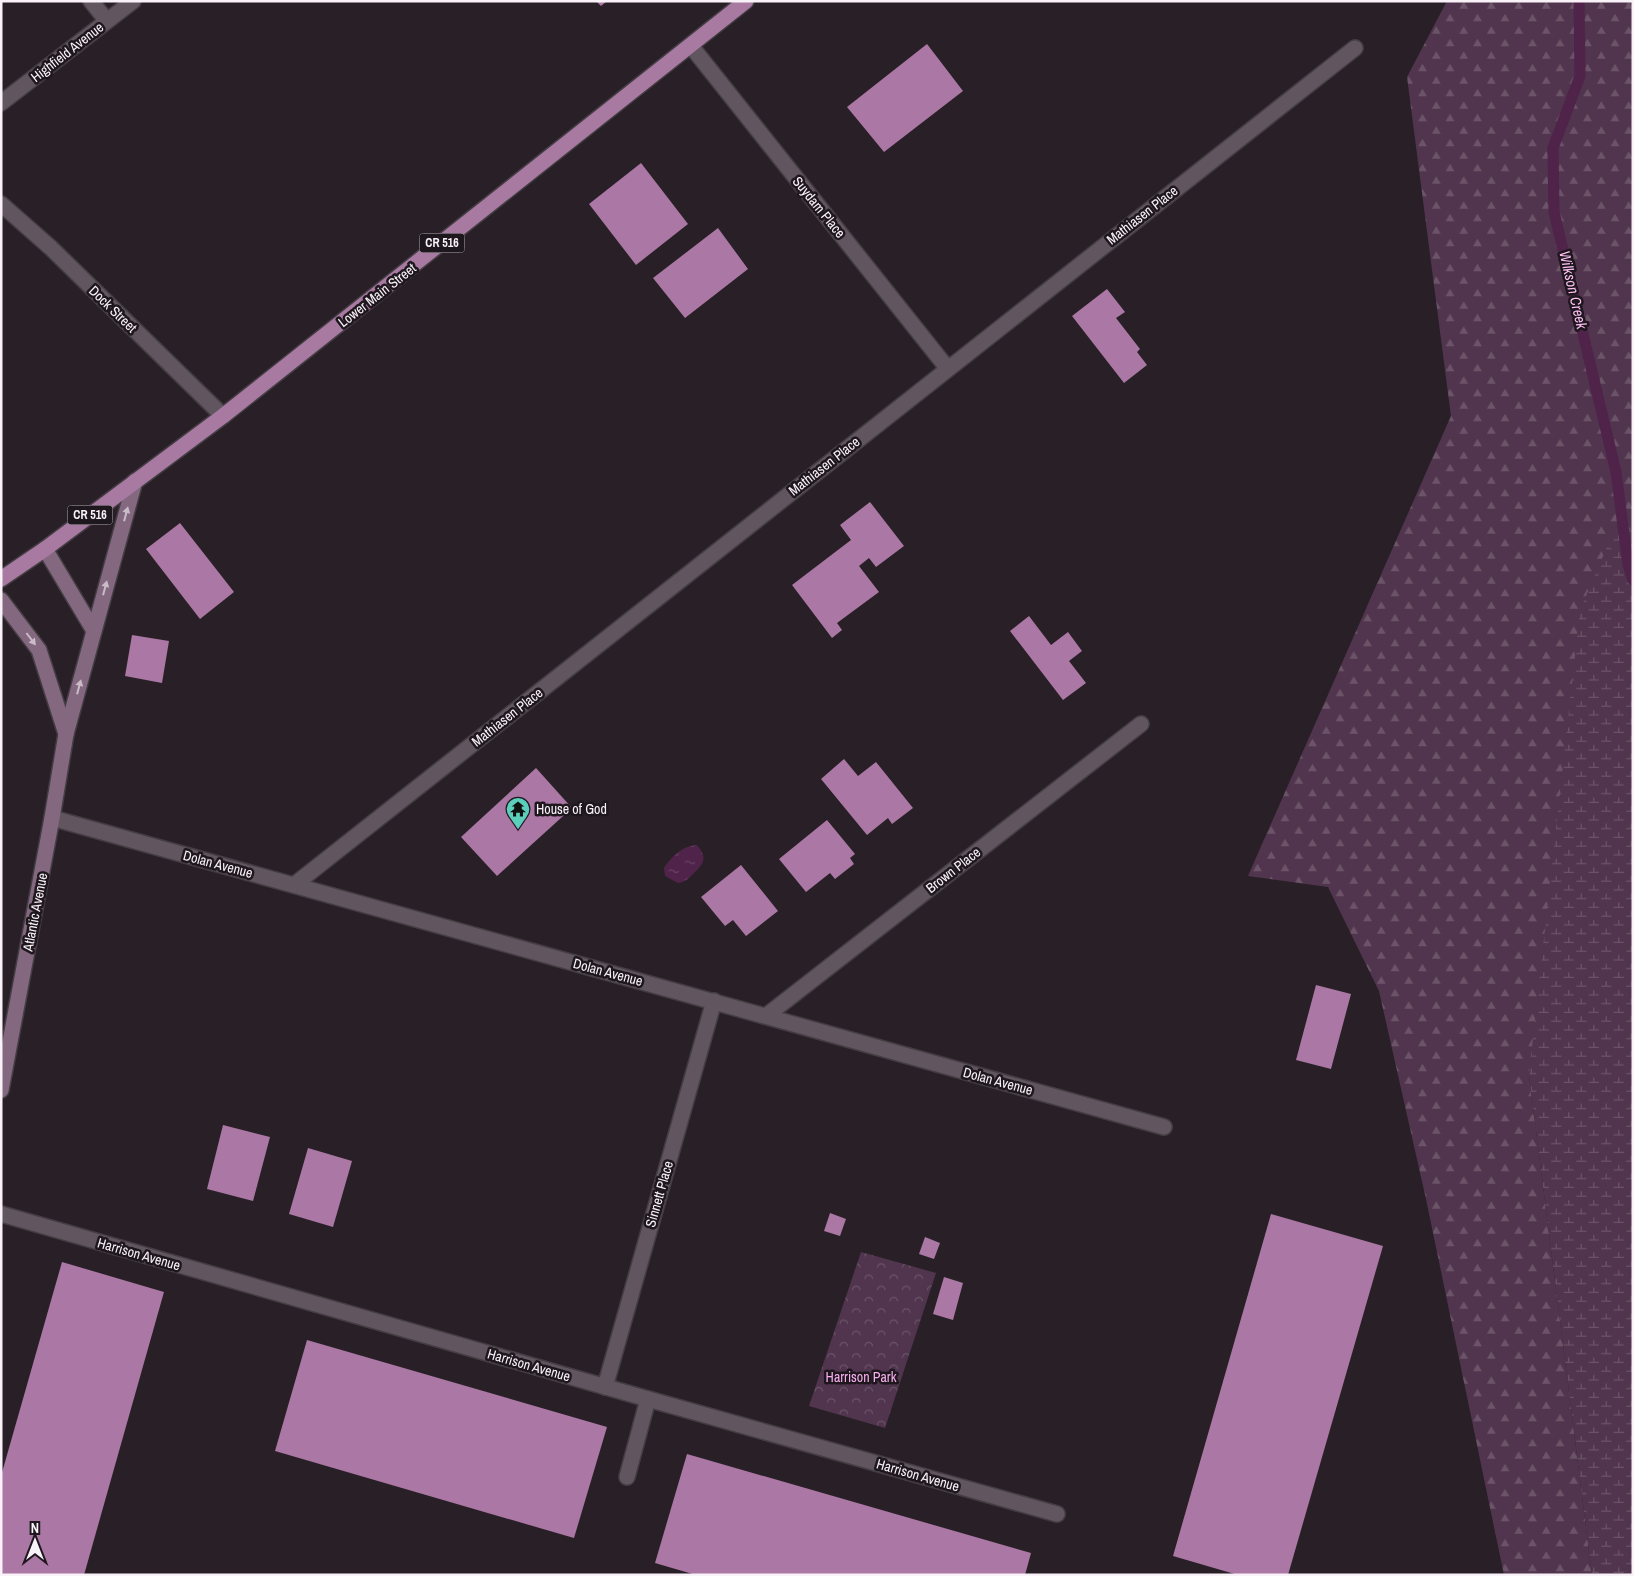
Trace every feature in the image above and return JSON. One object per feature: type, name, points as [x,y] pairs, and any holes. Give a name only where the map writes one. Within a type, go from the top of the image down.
[{"type":"main road","name":"Lower Main Street","points":[[1,579],[45,549],[223,416],[746,1]]},
{"type":"street","points":[[91,1],[107,21]]},
{"type":"street","name":"Highfield Avenue","points":[[1,103],[134,1]]},
{"type":"street","name":"Suydam Place","points":[[691,46],[948,369]]},
{"type":"street","name":"Mathiasen Place","points":[[294,885],[1355,48]]},
{"type":"street","name":"Dock Street","points":[[1,204],[51,248],[223,416]]},
{"type":"street","name":"Atlantic Avenue","points":[[1,1090],[66,734],[135,481]]},
{"type":"street","points":[[45,549],[94,631]]},
{"type":"street","name":"Atlantic Avenue","points":[[1,600],[39,650],[66,734]]},
{"type":"street","name":"Brown Place","points":[[766,1016],[1141,724]]},
{"type":"street","name":"Dolan Avenue","points":[[52,818],[1164,1127]]},
{"type":"street","name":"Sinnett Place","points":[[605,1387],[714,1001]]},
{"type":"street","name":"Harrison Avenue","points":[[1,1214],[1056,1514]]},
{"type":"street","points":[[627,1477],[648,1399]]},
{"type":"green space","points":[[1447,1],[1633,1],[1633,531],[1616,526],[1529,1075],[1592,1575],[1504,1575],[1426,1199],[1379,991],[1328,887],[1248,876],[1451,416],[1407,77]]},
{"type":"green space","points":[[1616,526],[1633,531],[1633,1575],[1592,1575],[1529,1075],[1580,610]]},
{"type":"green space","name":"Harrison Park","points":[[861,1252],[936,1273],[885,1428],[809,1406]]},
{"type":"water","points":[[697,845],[702,853],[703,860],[701,866],[691,877],[678,883],[665,876],[664,868],[670,859],[687,847]]},
{"type":"building","points":[[596,1],[607,1],[601,6]]},
{"type":"building","points":[[927,44],[963,91],[884,152],[847,107]]},
{"type":"building","points":[[641,163],[688,224],[636,265],[589,204]]},
{"type":"building","points":[[718,228],[748,269],[685,318],[653,278]]},
{"type":"building","points":[[1107,289],[1125,312],[1116,318],[1140,349],[1137,352],[1147,365],[1124,383],[1072,316]]},
{"type":"building","points":[[870,502],[904,546],[876,567],[869,558],[859,566],[879,592],[837,623],[842,630],[832,638],[792,585],[851,540],[840,525]]},
{"type":"building","points":[[180,523],[234,592],[200,619],[146,549]]},
{"type":"building","points":[[1029,616],[1051,645],[1068,632],[1082,651],[1069,661],[1086,683],[1063,700],[1010,631]]},
{"type":"building","points":[[132,635],[169,641],[162,683],[125,676]]},
{"type":"building","points":[[844,759],[858,776],[876,762],[913,808],[892,824],[888,818],[867,835],[821,779]]},
{"type":"building","points":[[536,768],[572,808],[497,876],[461,837]]},
{"type":"building","points":[[827,820],[855,854],[850,858],[854,864],[835,879],[830,873],[806,892],[779,859]]},
{"type":"building","points":[[741,865],[778,911],[746,936],[733,920],[725,926],[701,897]]},
{"type":"building","points":[[1316,985],[1351,994],[1331,1069],[1296,1060]]},
{"type":"building","points":[[223,1125],[270,1137],[253,1201],[207,1189]]},
{"type":"building","points":[[308,1148],[352,1161],[333,1227],[289,1214]]},
{"type":"building","points":[[830,1213],[846,1219],[840,1236],[824,1231]]},
{"type":"building","points":[[1271,1214],[1383,1246],[1288,1575],[1238,1575],[1173,1556]]},
{"type":"building","points":[[925,1237],[940,1243],[934,1259],[919,1254]]},
{"type":"building","points":[[62,1262],[164,1292],[84,1575],[1,1575],[1,1476]]},
{"type":"building","points":[[944,1277],[963,1283],[953,1320],[933,1314]]},
{"type":"building","points":[[307,1340],[607,1427],[574,1538],[275,1451]]},
{"type":"building","points":[[687,1454],[1031,1553],[1025,1575],[696,1575],[655,1563]]},
{"type":"waterway","name":"Wilkson Creek","points":[[1579,1],[1580,76],[1553,148],[1554,212],[1616,472],[1628,565],[1633,580]]},
{"type":"place","name":"House of God","points":[[518,830]]}]
